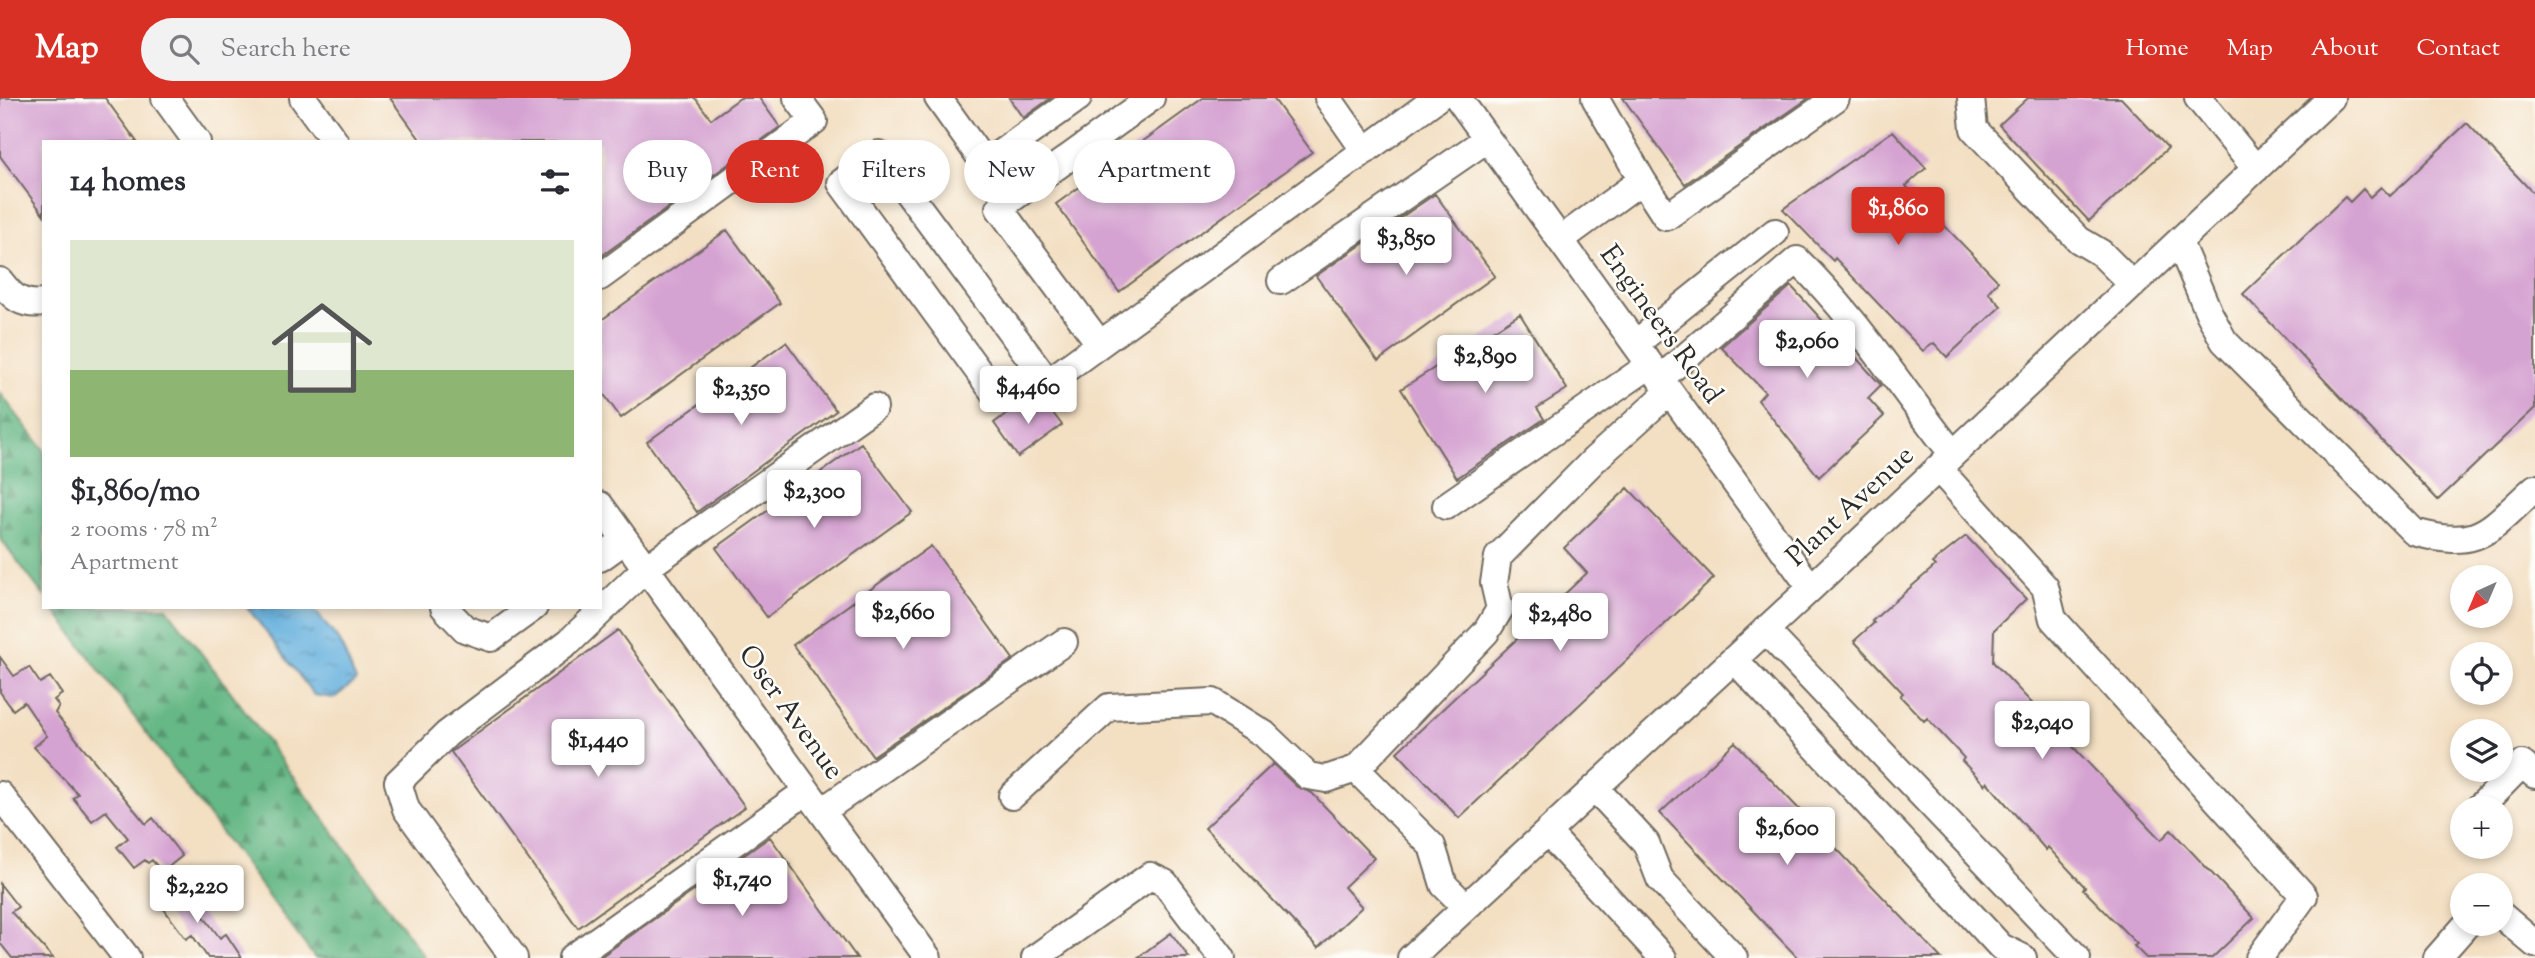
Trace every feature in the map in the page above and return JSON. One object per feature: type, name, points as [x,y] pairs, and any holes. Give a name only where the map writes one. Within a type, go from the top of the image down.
[{"type":"street","points":[[165,98],[196,140]]},
{"type":"street","points":[[303,98],[326,139]]},
{"type":"street","points":[[602,277],[814,121],[797,98]]},
{"type":"street","points":[[938,98],[985,164],[1078,98]]},
{"type":"street","points":[[1099,343],[999,208],[1150,98]]},
{"type":"street","points":[[1328,98],[1365,151]]},
{"type":"street","points":[[1048,382],[879,154],[841,183],[998,398],[1048,382],[1437,98]]},
{"type":"street","name":"Engineers Road","points":[[1458,98],[1811,588]]},
{"type":"street","points":[[1595,98],[1642,180],[1667,217],[1836,98]]},
{"type":"street","points":[[1971,98],[1974,129],[2079,240],[2101,253],[2133,285]]},
{"type":"street","points":[[2198,98],[2256,169]]},
{"type":"street","name":"Plant Avenue","points":[[1411,958],[1811,588],[2331,98]]},
{"type":"street","points":[[1281,281],[1487,139]]},
{"type":"street","points":[[1560,240],[1642,180]]},
{"type":"street","points":[[1635,344],[1775,232]]},
{"type":"street","points":[[2179,242],[2224,341],[2414,532],[2442,540],[2479,538],[2535,488]]},
{"type":"street","points":[[1012,796],[1109,708],[1213,702],[1264,734],[1308,776],[1326,779],[1356,769],[1486,632],[1500,609],[1494,583],[1498,557],[1594,460],[1660,379],[1797,260],[1861,331],[1946,461],[2045,587],[2053,619],[2304,896],[2259,958]]},
{"type":"street","points":[[0,281],[13,298],[31,304],[42,303]]},
{"type":"street","points":[[1446,506],[1660,379]]},
{"type":"street","points":[[514,958],[406,809],[398,782],[447,734],[570,641],[646,568],[874,407]]},
{"type":"street","name":"Oser Avenue","points":[[602,508],[928,958]]},
{"type":"street","points":[[602,557],[625,540]]},
{"type":"street","points":[[446,609],[465,629],[491,638],[531,609]]},
{"type":"street","points":[[1766,630],[2077,958]]},
{"type":"street","points":[[572,958],[1064,642]]},
{"type":"street","points":[[1734,659],[2001,947],[2023,958]]},
{"type":"street","points":[[2491,796],[2522,764],[2535,775]]},
{"type":"street","points":[[1356,769],[1432,846],[1444,885],[1466,907]]},
{"type":"street","points":[[1595,788],[1646,844],[1660,878],[1734,958]]},
{"type":"street","points":[[0,794],[127,958]]},
{"type":"street","points":[[1547,832],[1663,958]]},
{"type":"street","points":[[1035,958],[1150,876],[1165,883],[1222,958]]},
{"type":"street","points":[[2513,925],[2535,944]]},
{"type":"street","points":[[2437,958],[2456,936]]},
{"type":"green space","points":[[0,393],[42,447],[42,593],[0,538]]},
{"type":"green space","points":[[53,609],[168,609],[425,958],[315,958]]},
{"type":"water","points":[[249,609],[314,609],[340,642],[356,681],[334,698],[314,695]]},
{"type":"building","points":[[0,98],[105,98],[136,140],[42,140],[42,212],[0,156]]},
{"type":"building","points":[[390,98],[695,98],[711,119],[740,98],[759,98],[780,127],[762,140],[726,140],[726,166],[712,176],[712,140],[623,140],[623,203],[675,203],[602,256],[602,140],[421,140]]},
{"type":"building","points":[[1009,98],[1051,98],[1023,118]]},
{"type":"building","points":[[1203,98],[1273,98],[1312,152],[1119,292],[1056,204],[1073,192],[1073,203],[1235,203],[1235,140],[1145,140]]},
{"type":"building","points":[[1623,98],[1809,98],[1685,184]]},
{"type":"building","points":[[2028,98],[2121,98],[2168,148],[2089,221],[1999,125]]},
{"type":"building","points":[[2467,123],[2535,195],[2535,408],[2438,500],[2243,294],[2345,197],[2350,202],[2363,189],[2370,197],[2381,187],[2390,196]]},
{"type":"building","points":[[1893,131],[1926,168],[1906,186],[1998,281],[1988,292],[2001,306],[1947,357],[1934,343],[1923,351],[1835,258],[1833,261],[1783,209]]},
{"type":"building","points":[[1435,194],[1495,276],[1378,361],[1316,276]]},
{"type":"building","points":[[727,230],[780,303],[621,418],[602,392],[602,320]]},
{"type":"building","points":[[1791,286],[1881,385],[1868,398],[1884,416],[1819,477],[1758,400],[1765,392],[1721,347]]},
{"type":"building","points":[[1520,314],[1567,389],[1537,408],[1544,419],[1457,478],[1401,389]]},
{"type":"building","points":[[786,342],[836,411],[697,512],[647,442]]},
{"type":"building","points":[[1043,400],[1062,425],[1018,457],[994,423],[1010,411]]},
{"type":"building","points":[[861,443],[912,512],[767,617],[716,548]]},
{"type":"building","points":[[1628,488],[1714,578],[1459,818],[1397,752],[1587,573],[1564,548]]},
{"type":"building","points":[[1966,536],[2026,599],[1994,630],[1993,662],[2161,840],[2171,830],[2254,918],[2212,958],[2146,958],[2134,946],[2137,944],[2083,889],[2085,887],[2048,847],[2046,850],[1987,782],[1985,785],[1962,761],[1964,758],[1927,718],[1924,721],[1900,696],[1903,693],[1854,641],[1874,623],[1872,621],[1935,566],[1932,563]]},
{"type":"building","points":[[931,546],[1013,659],[873,756],[793,645]]},
{"type":"building","points":[[618,630],[745,807],[578,928],[451,752]]},
{"type":"building","points":[[0,657],[14,676],[29,667],[40,683],[50,677],[62,694],[54,700],[59,706],[55,713],[146,824],[153,818],[182,856],[162,872],[152,860],[148,863],[145,860],[134,868],[117,847],[128,838],[106,811],[92,821],[73,798],[78,794],[34,747],[47,736],[24,702],[13,710],[0,692]]},
{"type":"building","points":[[1735,742],[1941,958],[1798,958],[1660,813]]},
{"type":"building","points":[[1273,764],[1297,787],[1312,793],[1374,858],[1344,887],[1362,907],[1318,948],[1205,828]]},
{"type":"building","points":[[770,837],[857,958],[599,958]]},
{"type":"building","points":[[0,884],[18,907],[11,912],[53,958],[12,958],[0,943]]},
{"type":"building","points":[[180,885],[220,938],[226,934],[242,958],[208,958],[192,935],[186,939],[158,901]]},
{"type":"building","points":[[1171,933],[1189,958],[1137,958]]}]
